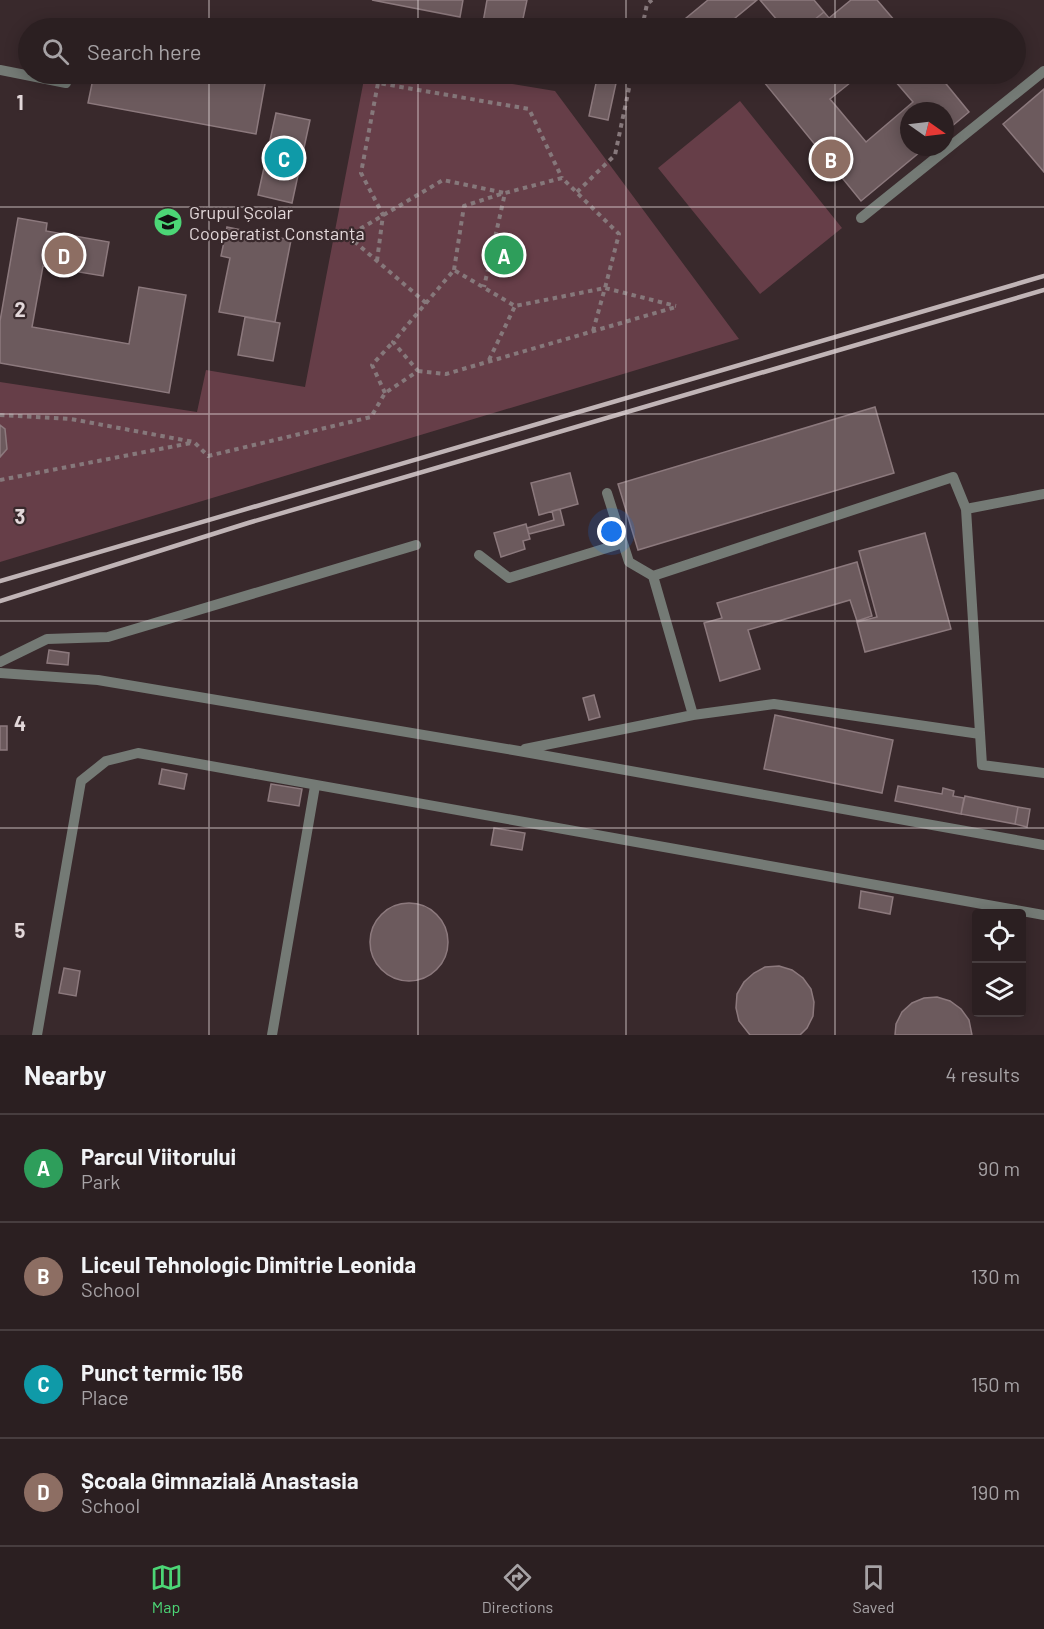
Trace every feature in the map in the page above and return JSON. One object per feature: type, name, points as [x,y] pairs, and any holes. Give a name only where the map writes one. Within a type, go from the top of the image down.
[{"type":"lane","points":[[0,70],[18,74]]},
{"type":"lane","points":[[861,218],[1044,71]]},
{"type":"lane","points":[[653,576],[953,477],[966,509],[982,765],[1044,773]]},
{"type":"lane","points":[[607,493],[629,562],[653,576],[693,715]]},
{"type":"lane","points":[[966,509],[1044,494]]},
{"type":"lane","points":[[479,555],[509,578],[623,543]]},
{"type":"lane","points":[[0,662],[47,639],[108,637],[416,545]]},
{"type":"lane","points":[[0,673],[98,680],[519,751],[1044,845]]},
{"type":"lane","points":[[519,751],[693,715],[774,704],[980,734]]},
{"type":"lane","points":[[37,1035],[81,780],[106,760],[138,753],[1044,915]]},
{"type":"lane","points":[[272,1035],[315,786]]},
{"type":"path","points":[[644,18],[647,4],[652,0]]},
{"type":"path","points":[[376,261],[383,215],[361,173],[378,84]]},
{"type":"path","points":[[384,84],[529,109],[562,178],[619,234],[593,331]]},
{"type":"path","points":[[577,192],[615,155],[630,84]]},
{"type":"path","points":[[385,393],[372,365],[454,270],[464,206],[562,178]]},
{"type":"path","points":[[426,303],[348,236],[443,180],[505,193]]},
{"type":"path","points":[[484,287],[505,193]]},
{"type":"path","points":[[0,415],[71,419],[194,442],[208,456],[371,417],[385,393],[418,371],[446,374],[676,307],[605,288],[515,306],[454,270]]},
{"type":"path","points":[[489,360],[515,306]]},
{"type":"path","points":[[393,342],[418,371]]},
{"type":"path","points":[[0,480],[194,442]]},
{"type":"shaded area","points":[[363,84],[512,84],[555,91],[739,339],[0,562],[0,382],[197,412],[206,370],[305,387]]},
{"type":"shaded area","points":[[740,101],[842,228],[760,294],[658,168]]},
{"type":"building","points":[[372,0],[463,0],[460,17]]},
{"type":"building","points":[[487,0],[527,0],[523,18],[484,18]]},
{"type":"building","points":[[708,0],[757,0],[735,18],[686,18]]},
{"type":"building","points":[[708,0],[757,0],[735,18],[686,18]]},
{"type":"building","points":[[760,0],[814,0],[829,18],[775,18]]},
{"type":"building","points":[[760,0],[814,0],[824,12],[816,18],[775,18]]},
{"type":"building","points":[[851,0],[877,0],[892,18],[829,18]]},
{"type":"building","points":[[851,0],[877,0],[892,18],[829,18]]},
{"type":"building","points":[[824,12],[829,18],[816,18]]},
{"type":"building","points":[[92,84],[265,84],[256,134],[88,103]]},
{"type":"building","points":[[596,84],[616,84],[608,120],[589,116]]},
{"type":"building","points":[[766,84],[849,84],[830,99],[866,142],[900,113],[900,156],[915,156],[861,201]]},
{"type":"building","points":[[766,84],[849,84],[830,99],[866,142],[900,113],[900,156],[915,156],[861,201]]},
{"type":"building","points":[[898,84],[946,84],[969,112],[954,124],[954,102],[913,102]]},
{"type":"building","points":[[898,84],[946,84],[969,112],[954,124],[954,102],[913,102]]},
{"type":"building","points":[[1044,89],[1044,172],[1003,124]]},
{"type":"building","points":[[276,113],[310,120],[292,203],[258,195]]},
{"type":"building","points":[[18,218],[47,223],[46,231],[109,242],[103,276],[43,266],[32,327],[129,344],[139,287],[186,295],[169,393],[0,363],[0,321]]},
{"type":"building","points":[[227,227],[291,240],[275,322],[219,312],[230,258],[221,256]]},
{"type":"building","points":[[245,317],[280,323],[273,361],[238,355]]},
{"type":"building","points":[[875,407],[894,473],[638,550],[618,484]]},
{"type":"building","points":[[0,425],[5,429],[7,449],[0,457]]},
{"type":"building","points":[[570,473],[578,504],[539,515],[531,483]]},
{"type":"building","points":[[560,509],[564,525],[529,534],[527,528],[554,520],[552,511]]},
{"type":"building","points":[[526,524],[530,539],[523,541],[525,549],[501,557],[494,533]]},
{"type":"building","points":[[925,533],[951,629],[865,652],[857,622],[877,617],[859,551]]},
{"type":"building","points":[[857,562],[872,616],[857,621],[850,600],[748,630],[760,669],[720,681],[704,623],[722,618],[717,603]]},
{"type":"building","points":[[49,650],[69,653],[68,665],[47,663]]},
{"type":"building","points":[[594,695],[600,717],[589,720],[583,698]]},
{"type":"building","points":[[775,715],[893,740],[882,793],[764,769]]},
{"type":"building","points":[[0,726],[7,726],[7,750],[0,750]]},
{"type":"building","points":[[162,769],[187,774],[184,789],[159,784]]},
{"type":"building","points":[[271,784],[302,789],[299,806],[268,801]]},
{"type":"building","points":[[898,786],[942,794],[943,788],[954,791],[953,796],[964,798],[961,814],[895,801]]},
{"type":"building","points":[[965,796],[1018,807],[1015,824],[961,814]]},
{"type":"building","points":[[1018,807],[1030,809],[1027,827],[1015,824]]},
{"type":"building","points":[[494,828],[525,833],[522,850],[491,845]]},
{"type":"building","points":[[861,891],[893,897],[890,914],[859,908]]},
{"type":"building","points":[[409,903],[424,906],[441,920],[448,942],[445,957],[431,974],[409,981],[394,978],[377,964],[370,942],[373,927],[387,910]]},
{"type":"building","points":[[779,966],[792,970],[803,978],[811,989],[814,1002],[813,1016],[807,1028],[800,1035],[750,1035],[739,1021],[736,1008],[737,994],[744,982],[754,973],[765,967]]},
{"type":"building","points":[[64,968],[80,971],[76,996],[59,993]]},
{"type":"building","points":[[937,997],[950,1001],[961,1009],[969,1020],[972,1035],[895,1035],[896,1024],[902,1012],[912,1003],[924,998]]},
{"type":"railway","points":[[0,581],[1044,276]]},
{"type":"railway","points":[[0,601],[248,523],[1044,290]]},
{"type":"place","name":"Punct termic 156","points":[[284,158]]},
{"type":"place","name":"Liceul Tehnologic Dimitrie Leonida","points":[[831,159]]},
{"type":"place","name":"Grupul Școlar Cooperatist Constanța","points":[[168,222]]},
{"type":"place","name":"Școala Gimnazială Anastasia","points":[[64,255]]},
{"type":"place","name":"Parcul Viitorului","points":[[504,255]]}]
